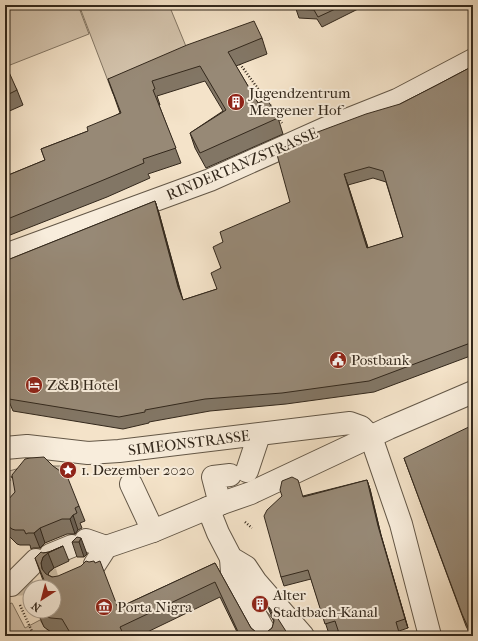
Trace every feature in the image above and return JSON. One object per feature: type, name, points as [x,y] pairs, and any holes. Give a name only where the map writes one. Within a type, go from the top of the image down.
[{"type":"street","name":"RINDERTANZSTRASSE","points":[[5,255],[210,180],[292,143],[396,100],[473,60]]},
{"type":"street","points":[[11,585],[43,557],[86,556],[214,506],[246,483],[371,437],[473,392]]},
{"type":"street","name":"SIMEONSTRASSE","points":[[5,448],[27,446],[88,453],[119,451],[350,424],[361,427],[371,437]]},
{"type":"street","name":"SIMEONSTRASSE","points":[[246,483],[259,435]]},
{"type":"street","points":[[371,437],[401,524],[430,636]]},
{"type":"street","name":"SIMEONSTRASSE","points":[[119,451],[130,481],[153,530]]},
{"type":"street","points":[[214,506],[218,533],[238,562],[303,636]]},
{"type":"street","points":[[238,562],[232,573],[267,636]]},
{"type":"path","points":[[240,64],[276,113],[288,132],[292,143]]},
{"type":"path","points":[[5,484],[12,477],[20,473]]},
{"type":"path","points":[[245,522],[252,528]]},
{"type":"path","points":[[30,625],[34,636]]},
{"type":"shaded area","points":[[5,5],[78,5],[89,34],[5,67]]},
{"type":"shaded area","points":[[79,5],[169,5],[192,61],[113,94]]},
{"type":"shaded area","points":[[40,463],[46,466],[62,466],[66,477],[5,516],[5,472]]},
{"type":"shaded area","points":[[12,603],[25,628],[40,620],[51,632],[66,631],[69,636],[5,636],[5,605]]},
{"type":"building","points":[[299,5],[344,5],[318,17],[314,10],[296,9]]},
{"type":"building","points":[[254,21],[262,38],[228,52],[258,103],[267,99],[278,118],[200,153],[190,133],[226,110],[200,66],[152,81],[155,89],[153,90],[176,148],[143,159],[144,163],[5,220],[6,174],[6,176],[45,160],[41,149],[88,131],[87,127],[121,113],[108,79],[187,45]]},
{"type":"building","points":[[473,66],[473,342],[369,381],[282,393],[205,399],[145,410],[145,412],[119,417],[9,399],[5,390],[5,261],[155,201],[178,287],[183,300],[217,289],[211,273],[221,268],[213,247],[223,242],[220,232],[290,202],[276,151],[315,133],[366,114],[400,104]],"holes":[[[369,167],[383,171],[403,237],[367,248],[344,174]]]},
{"type":"building","points":[[8,70],[17,90],[5,96],[5,72]]},
{"type":"building","points":[[473,425],[472,636],[462,614],[404,458]]},
{"type":"building","points":[[44,457],[53,466],[67,476],[79,506],[75,508],[77,513],[70,519],[62,519],[40,528],[34,533],[26,534],[24,530],[15,530],[7,525],[5,522],[5,504],[15,492],[12,475],[25,459]]},
{"type":"building","points":[[292,477],[298,480],[303,497],[367,480],[378,526],[405,619],[396,622],[400,636],[340,636],[335,621],[325,624],[308,570],[281,577],[264,516],[267,510],[282,496],[280,490],[282,481]]},
{"type":"building","points":[[77,537],[81,538],[79,542],[72,542]]},
{"type":"building","points":[[63,546],[43,557],[41,563],[42,569],[46,574],[52,577],[81,566],[86,561],[94,561],[95,563],[100,561],[118,608],[215,563],[251,628],[261,634],[272,628],[274,621],[273,615],[267,605],[275,614],[289,636],[240,636],[215,582],[120,627],[124,636],[72,636],[62,619],[62,579],[44,579],[35,558],[41,552],[49,552]]},
{"type":"tunnel","points":[[11,585],[22,584]]},
{"type":"place","name":"Jugendzentrum Mergener Hof","points":[[236,102]]},
{"type":"place","name":"Postbank","points":[[338,360]]},
{"type":"place","name":"Z&B Hotel","points":[[34,385]]},
{"type":"place","name":"1. Dezember 2020","points":[[68,470]]},
{"type":"place","name":"Alter Stadtbach-Kanal","points":[[260,604]]},
{"type":"place","name":"Porta Nigra","points":[[104,607]]}]
